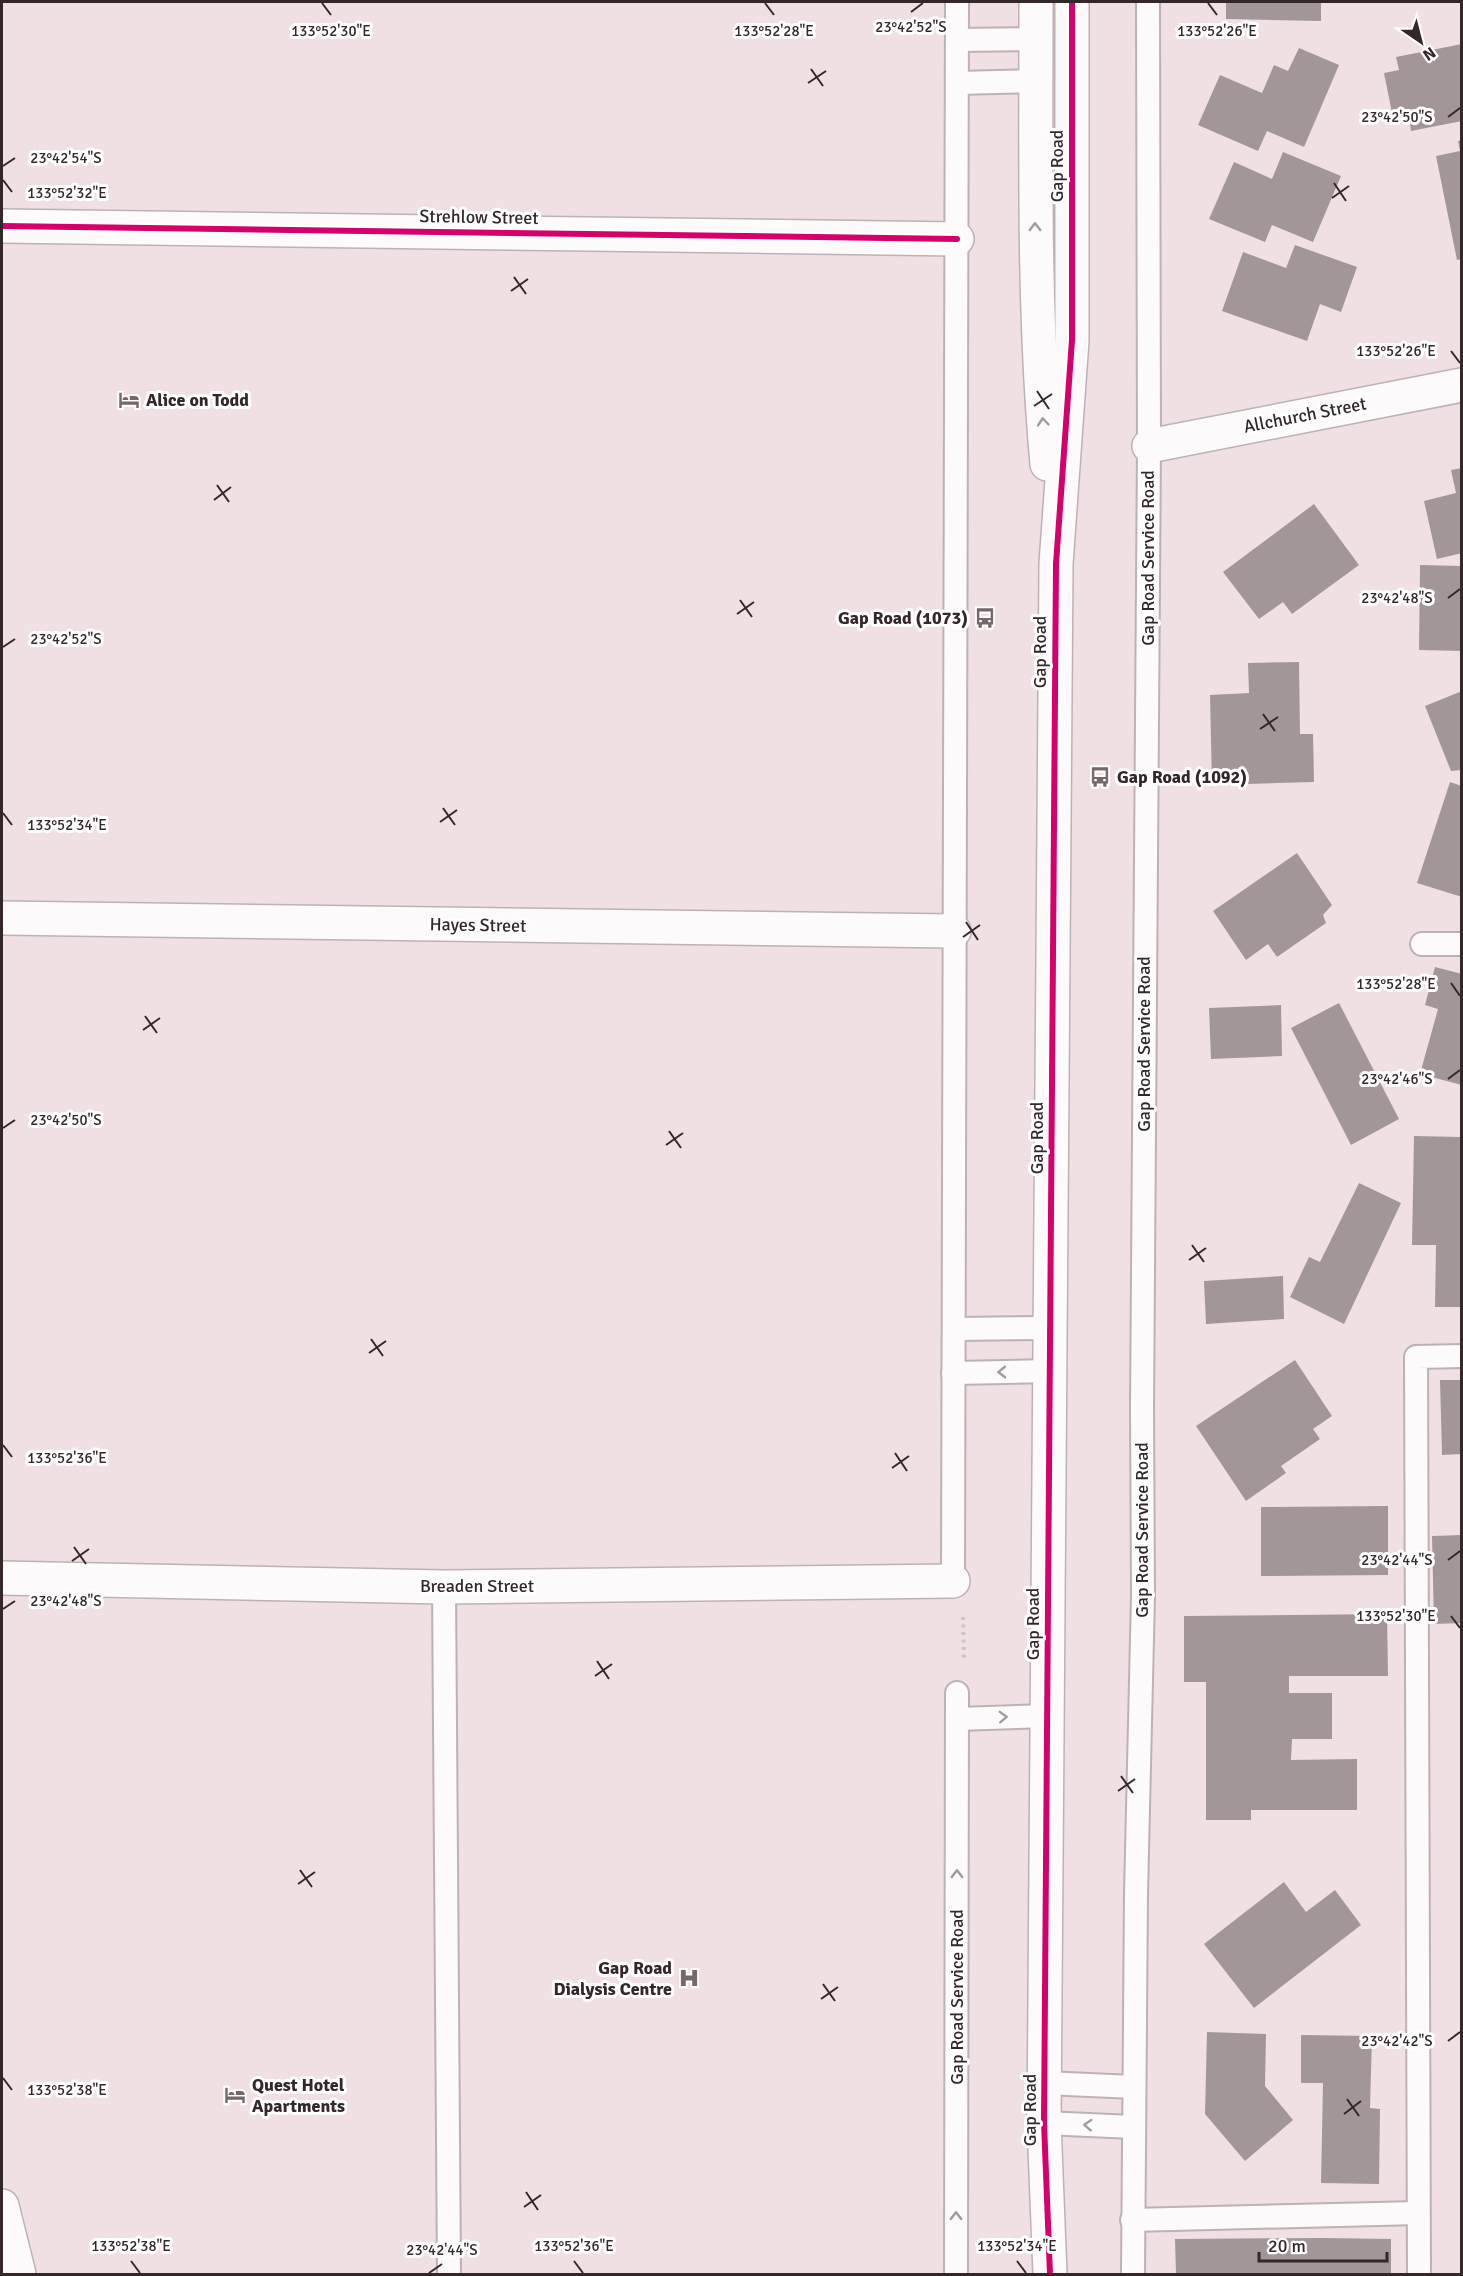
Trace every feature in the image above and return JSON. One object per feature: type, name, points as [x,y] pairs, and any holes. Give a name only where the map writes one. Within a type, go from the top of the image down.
[{"type":"street","name":"Gap Road","points":[[1036,2],[1035,263],[1039,382],[1056,564]]},
{"type":"street","name":"Gap Road","points":[[1050,2274],[1044,2122],[1056,564],[1072,340],[1072,2]]},
{"type":"street","points":[[1036,39],[1072,38]]},
{"type":"street","points":[[1036,81],[1072,81]]},
{"type":"street","name":"Strehlow Street","points":[[2,226],[957,239]]},
{"type":"street","name":"Allchurch Street","points":[[1149,446],[1461,385]]},
{"type":"street","name":"Hayes Street","points":[[2,918],[954,931]]},
{"type":"street","name":"Breaden Street","points":[[2,1578],[444,1587],[953,1581]]},
{"type":"street","name":"Gap Road","points":[[1027,2274],[1044,2122]]},
{"type":"street","points":[[2,2206],[19,2274]]},
{"type":"lane","points":[[953,1581],[957,2]]},
{"type":"lane","name":"Gap Road Service Road","points":[[1133,2274],[1133,2127],[1143,1595],[1142,1409],[1149,446],[1148,2]]},
{"type":"lane","points":[[957,40],[1036,39]]},
{"type":"lane","points":[[957,83],[1036,81]]},
{"type":"lane","points":[[1422,944],[1461,944]]},
{"type":"lane","points":[[954,1329],[1050,1328]]},
{"type":"lane","points":[[1419,2274],[1416,1357],[1461,1356]]},
{"type":"lane","points":[[953,1373],[1050,1371]]},
{"type":"lane","points":[[444,1587],[449,2274]]},
{"type":"lane","name":"Gap Road Service Road","points":[[956,2274],[957,1693]]},
{"type":"lane","points":[[957,1719],[1048,1716]]},
{"type":"lane","points":[[1045,2083],[1134,2087]]},
{"type":"lane","points":[[1044,2122],[1133,2127]]},
{"type":"lane","points":[[1132,2220],[1418,2213]]},
{"type":"path","points":[[953,1581],[962,1582],[964,1692],[957,1693]]},
{"type":"building","points":[[1226,2],[1321,2],[1321,21],[1226,19]]},
{"type":"building","points":[[1462,44],[1462,121],[1411,131],[1409,115],[1393,118],[1384,73],[1399,70],[1396,57]]},
{"type":"building","points":[[1299,48],[1339,65],[1304,147],[1267,131],[1258,151],[1198,125],[1220,75],[1262,93],[1274,65],[1288,71]]},
{"type":"building","points":[[1462,140],[1462,259],[1457,260],[1436,156],[1460,151],[1458,141]]},
{"type":"building","points":[[1283,152],[1341,176],[1313,242],[1272,225],[1265,242],[1209,219],[1234,162],[1272,179]]},
{"type":"building","points":[[1295,245],[1357,267],[1341,312],[1320,304],[1307,341],[1222,311],[1243,252],[1286,268]]},
{"type":"building","points":[[1462,468],[1462,553],[1437,559],[1424,501],[1456,493],[1451,470]]},
{"type":"building","points":[[1314,504],[1359,565],[1292,614],[1283,602],[1259,619],[1223,572]]},
{"type":"building","points":[[1420,565],[1462,566],[1462,651],[1419,650]]},
{"type":"building","points":[[1299,662],[1300,734],[1313,734],[1314,782],[1212,785],[1210,695],[1249,693],[1248,663]]},
{"type":"building","points":[[1462,691],[1462,770],[1451,771],[1425,706]]},
{"type":"building","points":[[1450,782],[1462,786],[1462,897],[1417,883]]},
{"type":"building","points":[[1297,853],[1332,905],[1323,915],[1326,923],[1277,957],[1268,944],[1246,960],[1213,911]]},
{"type":"building","points":[[1435,967],[1462,974],[1462,1085],[1420,1074],[1438,1009],[1425,1005]]},
{"type":"building","points":[[1339,1003],[1399,1119],[1351,1145],[1291,1028]]},
{"type":"building","points":[[1281,1005],[1282,1056],[1211,1059],[1209,1008]]},
{"type":"building","points":[[1414,1136],[1461,1137],[1462,1307],[1435,1307],[1436,1245],[1412,1245]]},
{"type":"building","points":[[1359,1183],[1401,1203],[1344,1324],[1290,1297],[1309,1257],[1320,1262]]},
{"type":"building","points":[[1283,1276],[1284,1319],[1206,1324],[1204,1281]]},
{"type":"building","points":[[1295,1360],[1332,1416],[1313,1429],[1320,1439],[1281,1466],[1286,1473],[1246,1501],[1196,1426]]},
{"type":"building","points":[[1440,1380],[1462,1380],[1462,1454],[1442,1455]]},
{"type":"building","points":[[1388,1506],[1388,1575],[1261,1576],[1261,1507]]},
{"type":"building","points":[[1462,1535],[1462,1623],[1434,1624],[1432,1536]]},
{"type":"building","points":[[1387,1614],[1388,1676],[1289,1676],[1289,1693],[1332,1693],[1332,1739],[1292,1739],[1291,1760],[1357,1759],[1357,1810],[1251,1810],[1251,1820],[1206,1820],[1206,1682],[1184,1682],[1184,1616]]},
{"type":"building","points":[[1284,1882],[1306,1912],[1335,1890],[1361,1925],[1254,2008],[1204,1944]]},
{"type":"building","points":[[1207,2032],[1266,2034],[1265,2086],[1293,2120],[1245,2161],[1205,2114]]},
{"type":"building","points":[[1301,2035],[1372,2036],[1370,2108],[1380,2109],[1379,2184],[1321,2183],[1323,2083],[1301,2083]]},
{"type":"building","points":[[1175,2239],[1391,2239],[1391,2274],[1176,2274]]},
{"type":"cycle path","points":[[1050,2274],[1044,2123],[1056,564],[1072,340],[1072,2]]},
{"type":"cycle path","points":[[2,226],[957,239]]},
{"type":"place","name":"Alice on Todd","points":[[129,400]]},
{"type":"place","name":"Gap Road (1073)","points":[[985,618]]},
{"type":"place","name":"Gap Road (1092)","points":[[1100,777]]},
{"type":"place","name":"Gap Road Dialysis Centre","points":[[689,1978]]},
{"type":"place","name":"Quest Hotel Apartments","points":[[235,2095]]}]
